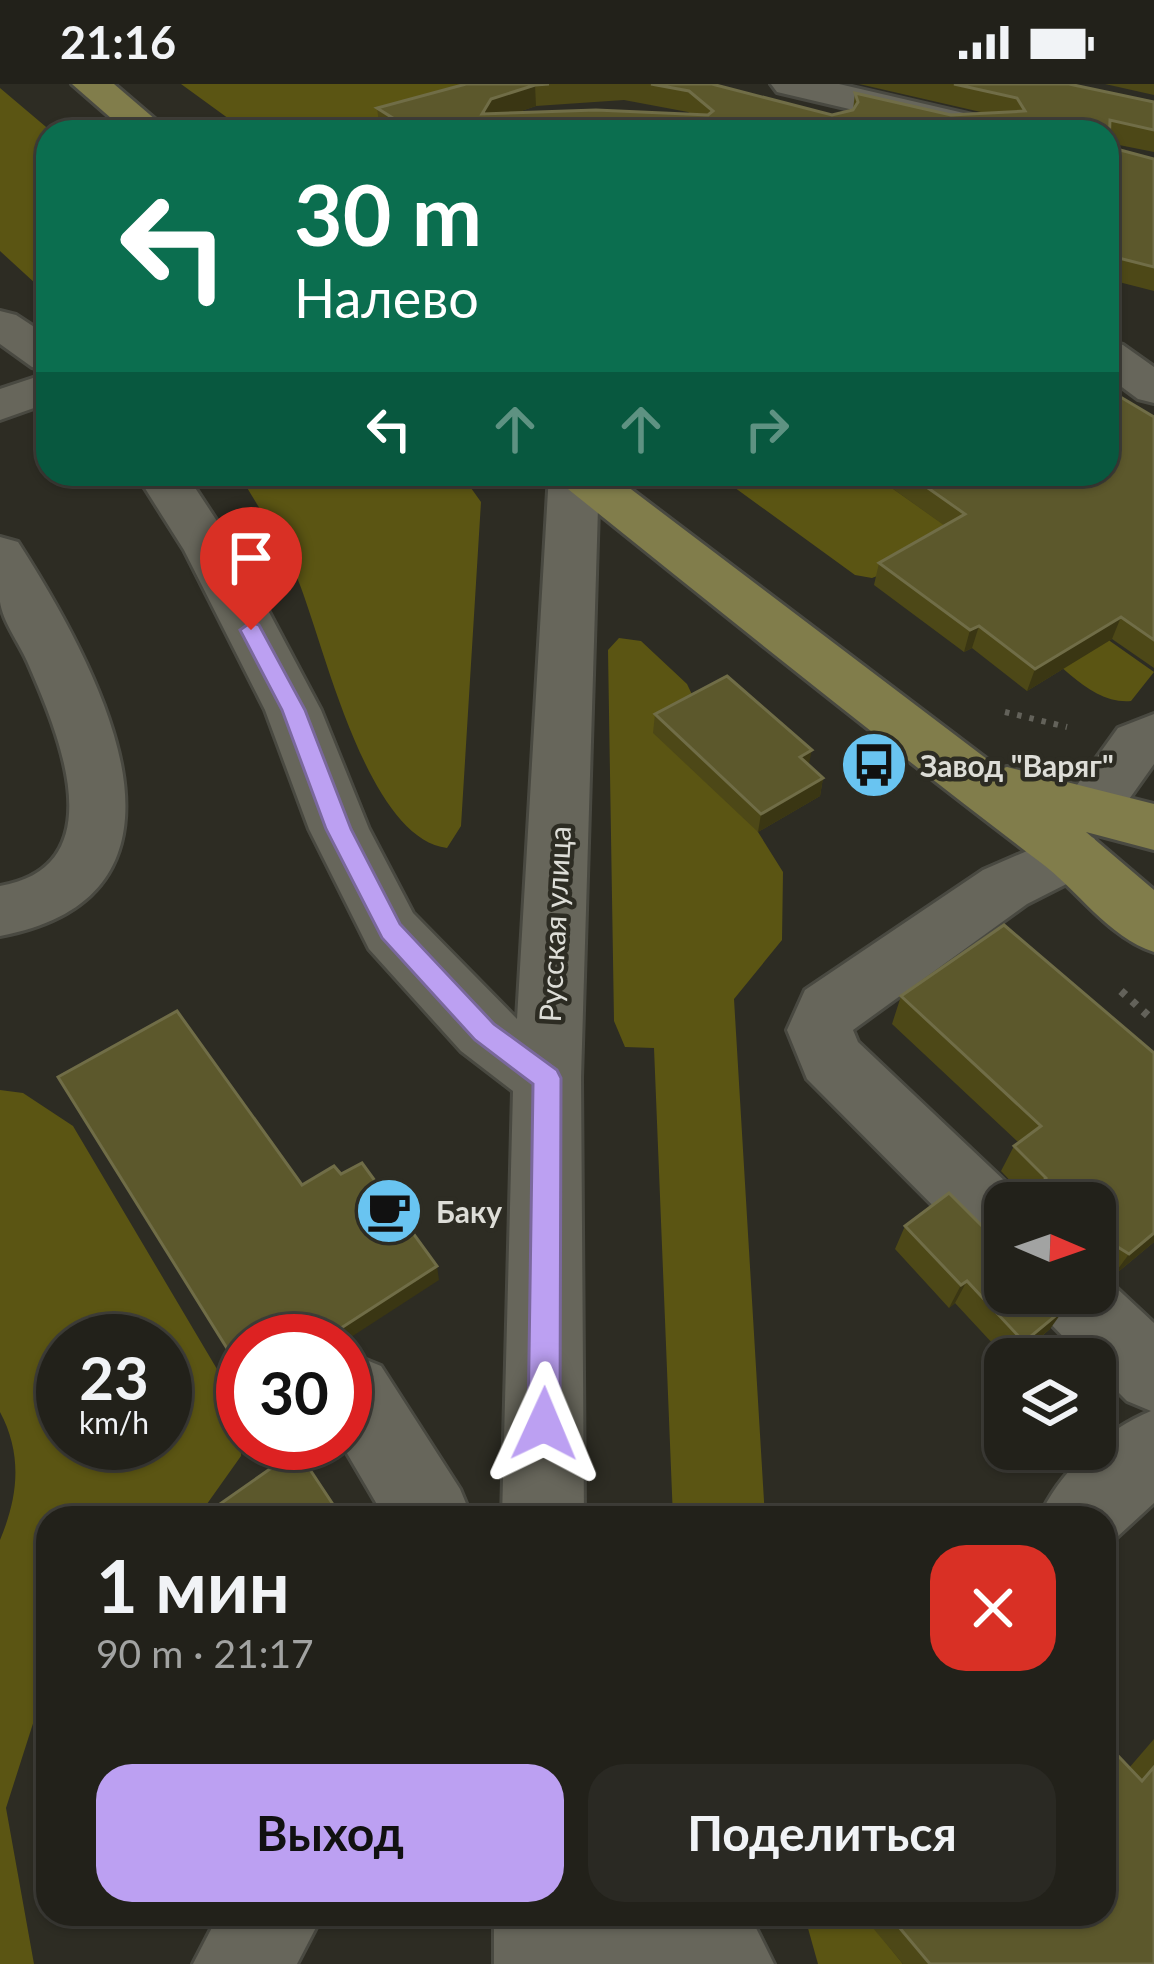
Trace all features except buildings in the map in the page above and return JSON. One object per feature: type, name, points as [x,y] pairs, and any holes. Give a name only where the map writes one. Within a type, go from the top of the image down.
[{"type":"main road","points":[[91,84],[137,120]]},
{"type":"main road","name":"Русская улица","points":[[593,486],[975,781],[1081,832],[1154,927]]},
{"type":"main road","name":"Русская улица","points":[[1081,832],[1154,827]]},
{"type":"street","points":[[790,84],[945,120]]},
{"type":"street","points":[[752,100],[828,120]]},
{"type":"street","points":[[0,324],[36,349]]},
{"type":"street","points":[[0,406],[36,392]]},
{"type":"street","points":[[169,486],[210,550],[293,710],[339,829],[391,931],[484,1032],[547,1078]]},
{"type":"street","name":"Русская улица","points":[[542,1506],[547,1078],[576,486]]},
{"type":"street","points":[[0,554],[60,667],[98,774],[94,847],[72,883],[36,903],[0,911]]},
{"type":"street","points":[[984,1208],[831,1058],[820,1030],[828,1009],[1081,832],[1138,743],[1154,735]]},
{"type":"street","points":[[1091,1314],[1154,1376]]},
{"type":"street","points":[[372,1421],[424,1506]]},
{"type":"street","points":[[1093,1506],[1154,1449]]},
{"type":"street","points":[[240,1964],[267,1926]]},
{"type":"street","points":[[541,1964],[542,1926]]},
{"type":"street","points":[[591,1964],[657,1926]]},
{"type":"street","points":[[701,1926],[727,1964]]},
{"type":"shaded area","points":[[181,84],[510,84],[504,92],[397,120],[230,120]]},
{"type":"shaded area","points":[[0,88],[38,120],[36,284],[0,251]]},
{"type":"shaded area","points":[[246,486],[470,486],[481,502],[461,826],[447,848],[419,836],[394,811],[372,776],[278,540]]},
{"type":"shaded area","points":[[733,486],[889,486],[1154,672],[1131,701],[1115,700],[1086,687],[1021,631],[991,613],[890,571],[872,578],[855,575]]},
{"type":"shaded area","points":[[619,638],[641,641],[687,684],[758,832],[783,872],[782,940],[734,999],[764,1506],[673,1506],[654,1048],[625,1047],[614,1021],[608,650]]},
{"type":"shaded area","points":[[0,1090],[23,1093],[73,1126],[184,1314],[36,1314],[36,1470],[192,1470],[192,1327],[216,1367],[216,1470],[231,1470],[206,1506],[36,1506],[36,1714],[6,1808],[34,1964],[0,1964],[0,1540],[15,1476],[12,1444],[0,1412]]},
{"type":"shaded area","points":[[807,1926],[873,1926],[903,1964],[818,1964]]},
{"type":"place","name":"Завод \"Варяг\"","points":[[874,765]]},
{"type":"place","name":"Баку","points":[[389,1211]]},
{"type":"route","points":[[251,630],[293,710],[339,829],[391,931],[484,1032],[547,1078],[544,1424]]}]
